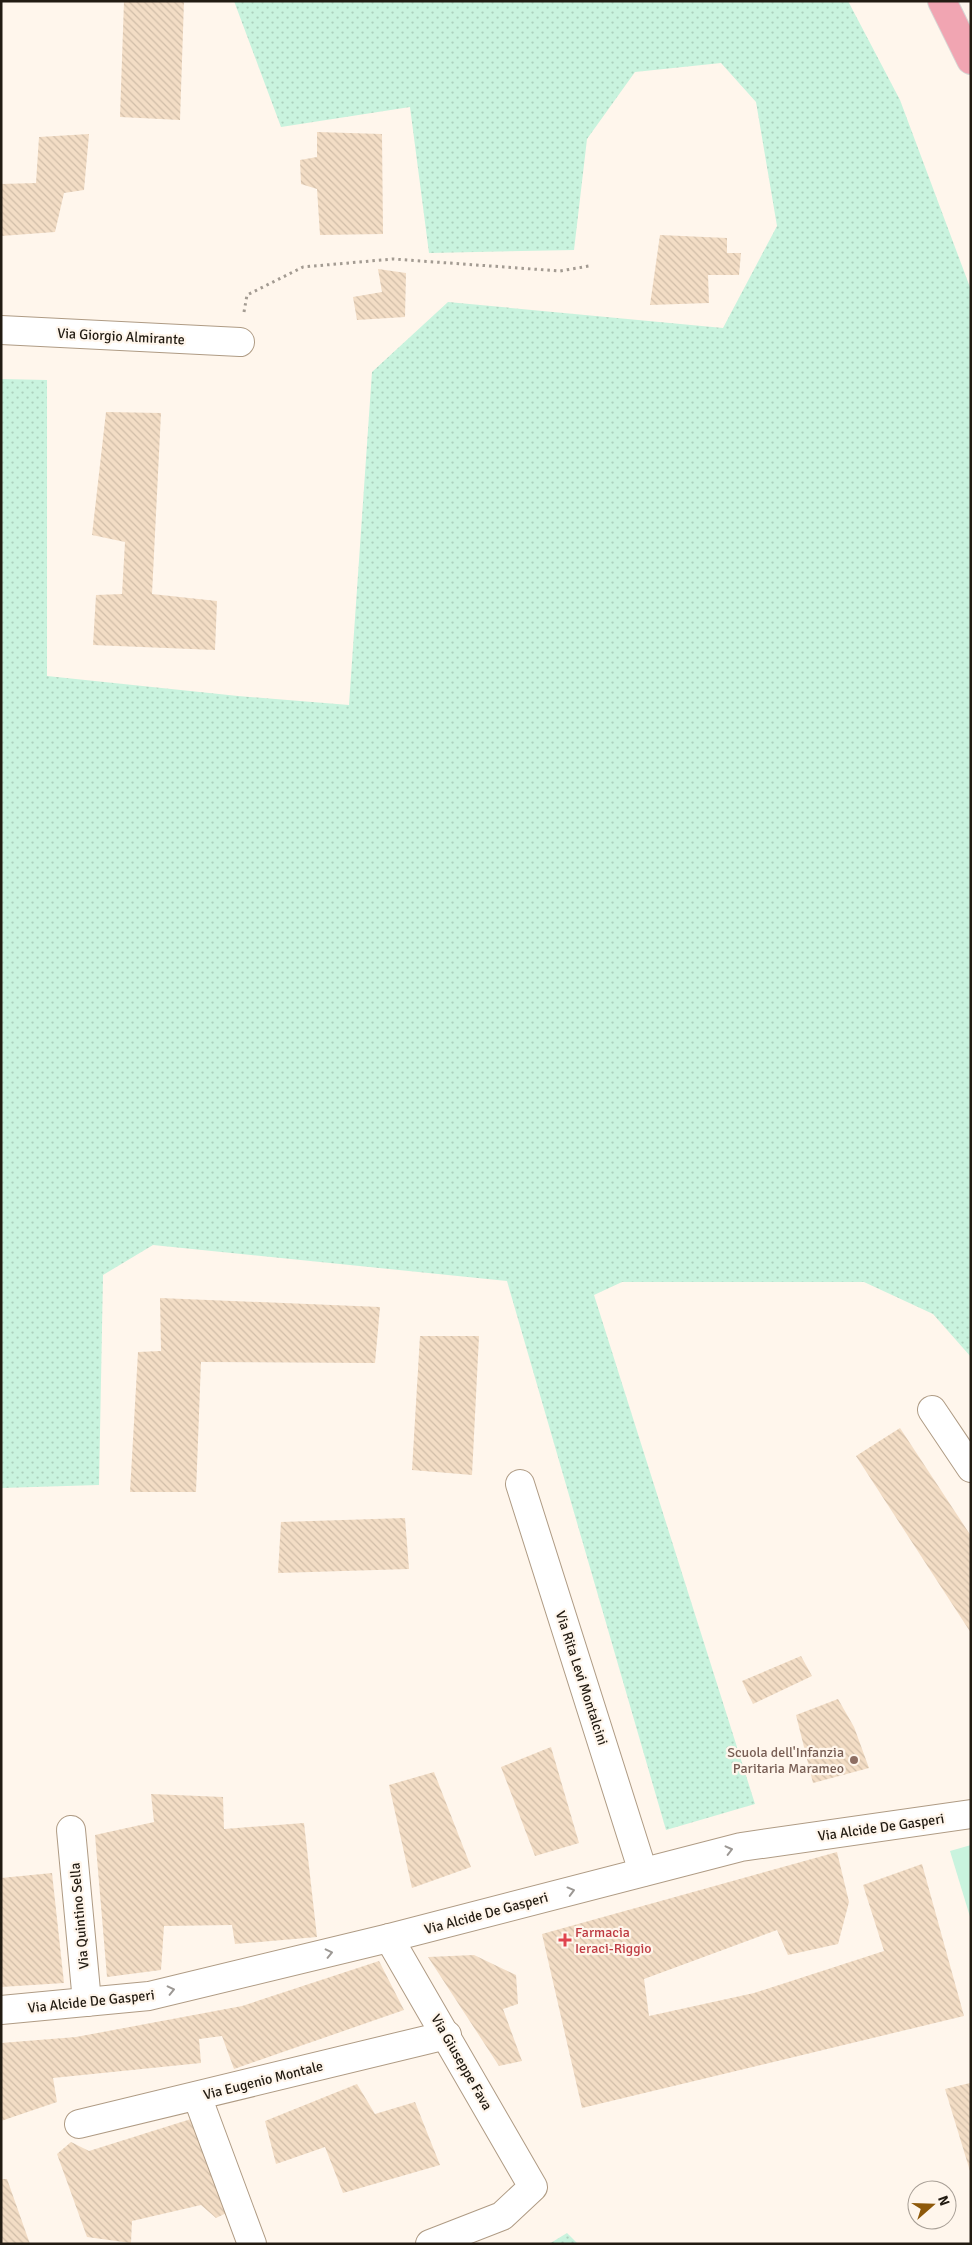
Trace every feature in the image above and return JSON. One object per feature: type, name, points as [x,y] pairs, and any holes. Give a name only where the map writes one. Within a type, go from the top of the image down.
[{"type":"highway","points":[[944,1],[971,58]]},
{"type":"street","name":"Via Giorgio Almirante","points":[[1,330],[240,342]]},
{"type":"street","points":[[932,1410],[971,1468]]},
{"type":"street","name":"Via Rita Levi Montalcini","points":[[520,1484],[643,1872]]},
{"type":"street","name":"Via Alcide De Gasperi","points":[[1,2010],[149,1996],[389,1938],[741,1847],[971,1814]]},
{"type":"street","name":"Via Quintino Sella","points":[[71,1830],[88,2002]]},
{"type":"street","name":"Via Giuseppe Fava","points":[[389,1938],[533,2187],[502,2216],[430,2244]]},
{"type":"street","name":"Via Eugenio Montale","points":[[80,2124],[447,2036]]},
{"type":"street","points":[[197,2096],[252,2244]]},
{"type":"path","points":[[240,342],[246,295],[303,267],[393,259],[560,271],[589,266]]},
{"type":"green space","points":[[234,1],[848,1],[900,100],[971,290],[971,1357],[933,1314],[864,1282],[622,1282],[594,1295],[755,1804],[666,1830],[507,1281],[153,1245],[103,1275],[99,1485],[1,1488],[1,379],[47,380],[47,676],[238,696],[349,705],[372,372],[448,302],[723,328],[777,226],[756,102],[721,63],[635,72],[587,139],[574,250],[429,253],[410,107],[281,127]]},
{"type":"green space","points":[[971,1845],[971,1920],[950,1851]]},
{"type":"green space","points":[[567,2233],[578,2244],[549,2244]]},
{"type":"building","points":[[124,1],[184,1],[180,120],[120,117]]},
{"type":"building","points":[[317,132],[382,134],[383,234],[320,235],[317,189],[301,184],[300,160],[317,157]]},
{"type":"building","points":[[89,134],[84,190],[64,193],[55,232],[1,236],[1,184],[36,183],[39,137]]},
{"type":"building","points":[[660,235],[727,238],[727,253],[741,253],[739,275],[708,275],[709,303],[650,305]]},
{"type":"building","points":[[378,269],[406,273],[405,317],[357,320],[353,297],[382,292]]},
{"type":"building","points":[[106,412],[161,413],[152,594],[217,601],[215,650],[93,645],[96,595],[122,594],[125,542],[92,535]]},
{"type":"building","points":[[160,1298],[380,1307],[375,1363],[201,1362],[196,1492],[130,1492],[138,1352],[161,1351]]},
{"type":"building","points":[[420,1336],[479,1336],[472,1475],[412,1470]]},
{"type":"building","points":[[900,1428],[971,1536],[971,1633],[856,1456]]},
{"type":"building","points":[[405,1518],[409,1569],[278,1573],[281,1522]]},
{"type":"building","points":[[801,1656],[812,1676],[753,1704],[742,1681]]},
{"type":"building","points":[[838,1699],[854,1727],[869,1768],[813,1783],[796,1715]]},
{"type":"building","points":[[551,1747],[579,1843],[535,1856],[501,1767]]},
{"type":"building","points":[[434,1772],[471,1867],[412,1888],[389,1785]]},
{"type":"building","points":[[151,1794],[223,1797],[224,1829],[304,1823],[317,1937],[235,1944],[232,1925],[164,1926],[161,1970],[107,1977],[95,1835],[154,1822]]},
{"type":"building","points":[[837,1852],[849,1902],[838,1944],[788,1955],[777,1930],[644,1979],[649,2016],[754,1993],[884,1951],[863,1885],[922,1864],[964,2016],[582,2108],[542,1934]]},
{"type":"building","points":[[52,1873],[64,1983],[1,1987],[1,1878]]},
{"type":"building","points":[[474,1955],[516,1975],[518,2004],[503,2009],[522,2061],[499,2066],[428,1957]]},
{"type":"building","points":[[379,1961],[404,2010],[234,2069],[222,2036],[199,2039],[201,2063],[53,2078],[57,2102],[1,2121],[1,2043],[76,2037],[242,2006]]},
{"type":"building","points":[[970,2083],[971,2086],[970,2171],[945,2089]]},
{"type":"building","points":[[357,2084],[375,2114],[415,2102],[440,2165],[343,2193],[325,2147],[276,2164],[265,2121]]},
{"type":"building","points":[[191,2119],[237,2208],[216,2218],[201,2205],[132,2221],[131,2243],[87,2237],[57,2154],[71,2142],[89,2151]]},
{"type":"building","points":[[1,2179],[7,2179],[30,2244],[1,2244]]},
{"type":"place","name":"Scuola dell'Infanzia Paritaria Marameo","points":[[854,1760]]},
{"type":"place","name":"Farmacia Ieraci-Riggio","points":[[565,1940]]}]
